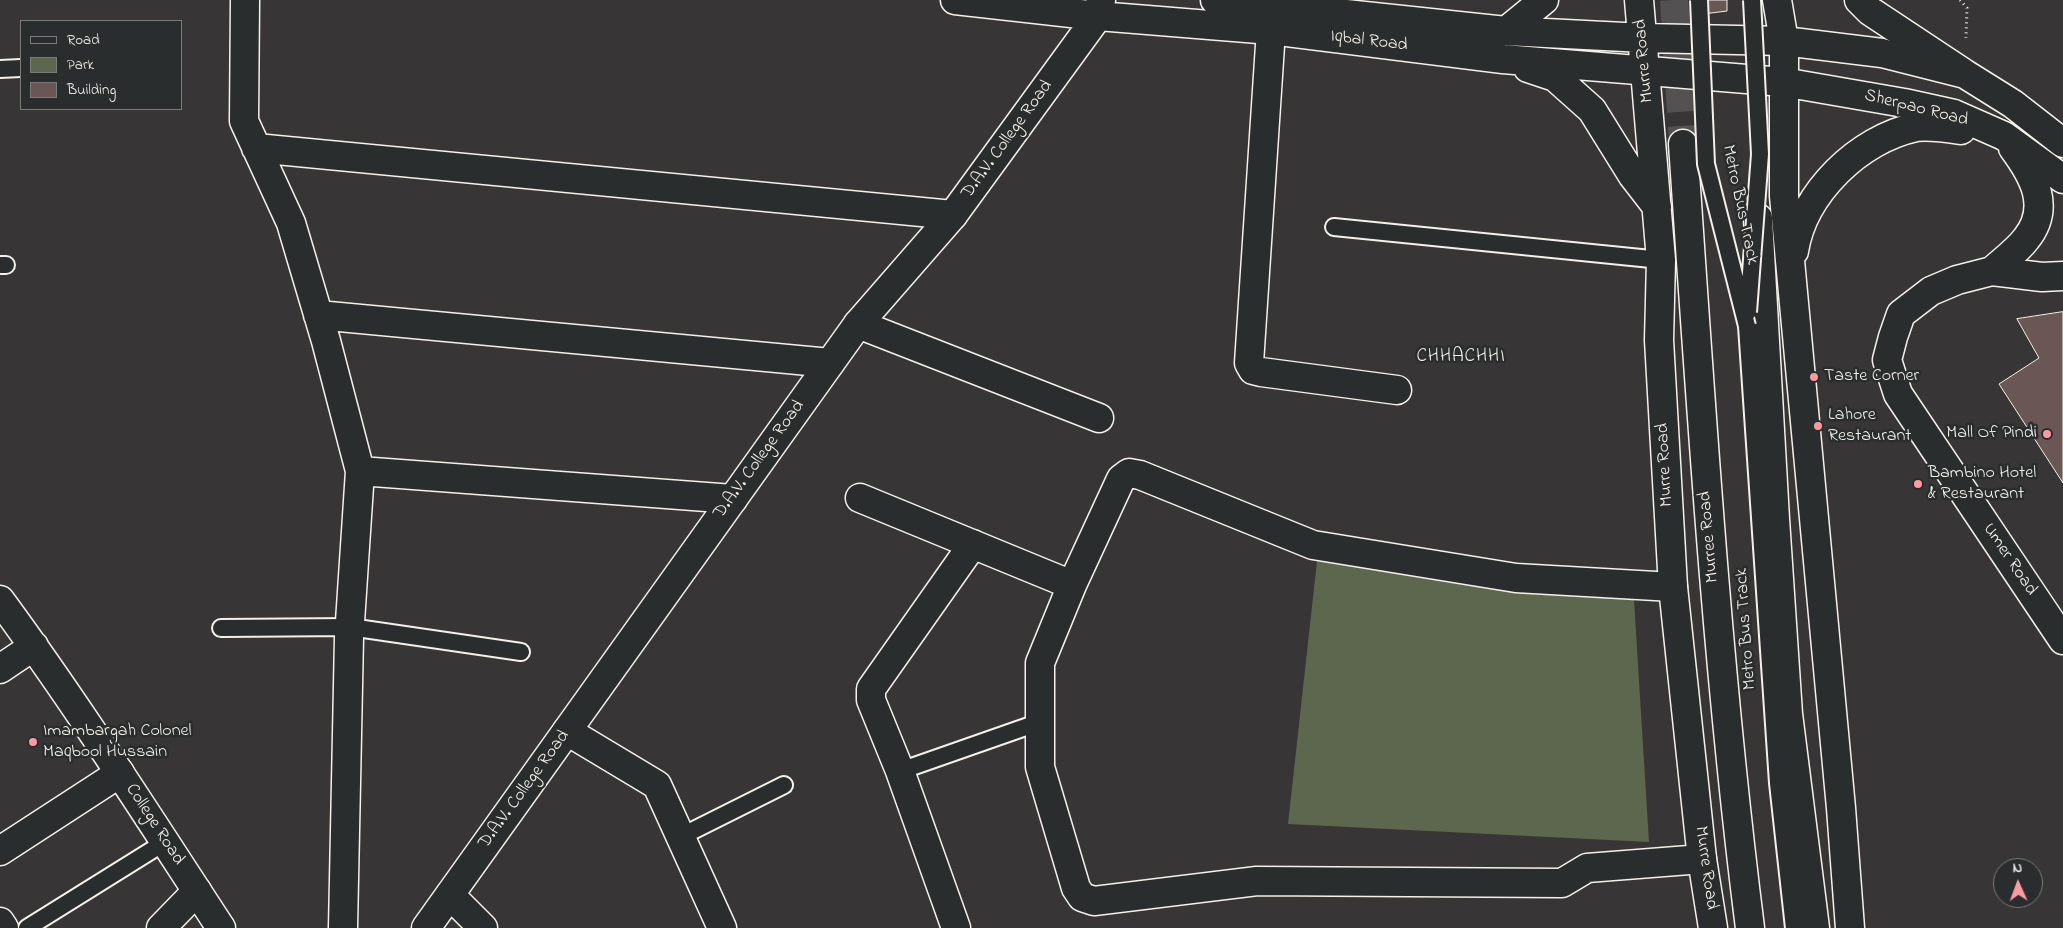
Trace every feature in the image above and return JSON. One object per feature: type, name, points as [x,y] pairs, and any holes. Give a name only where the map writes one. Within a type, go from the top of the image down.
[{"type":"street","points":[[245,0],[244,121],[291,223],[360,470],[350,628],[343,928]]},
{"type":"street","name":"Iqbal Road","points":[[955,0],[1099,8],[1503,59],[1783,82]]},
{"type":"street","name":"Iqbal Road","points":[[1215,0],[1506,30],[1644,38],[1784,41],[1882,53],[1965,74]]},
{"type":"street","points":[[1506,30],[1544,0]]},
{"type":"street","name":"Murre Road","points":[[1640,0],[1661,260],[1659,340],[1673,587],[1702,858],[1713,928]]},
{"type":"street","points":[[1777,0],[1784,41],[1784,196],[1840,788],[1850,928]]},
{"type":"street","points":[[1859,0],[1870,11],[2013,104],[2063,143]]},
{"type":"street","name":"D.A.V. College Road","points":[[426,928],[858,324],[953,215],[1099,8]]},
{"type":"street","points":[[1271,30],[1248,363],[1253,370],[1261,372],[1397,390]]},
{"type":"street","points":[[1503,59],[1555,77],[1592,110],[1633,176],[1657,207]]},
{"type":"street","name":"Sherpao Road","points":[[1783,82],[1904,103],[1954,114],[2004,136],[2063,179]]},
{"type":"street","points":[[1790,270],[1796,234],[1807,209],[1830,179],[1851,160],[1888,135],[1918,127],[2004,136],[2030,170],[2039,199],[2035,222],[2027,239],[1992,271]]},
{"type":"street","name":"Murree Road","points":[[1683,144],[1709,530],[1735,806],[1750,928]]},
{"type":"street","points":[[256,148],[953,215]]},
{"type":"street","points":[[1755,162],[1774,509],[1788,714],[1815,928]]},
{"type":"street","name":"Umer Road","points":[[2063,276],[2042,277],[1992,271],[1957,280],[1931,291],[1901,314],[1887,360],[1898,394],[2063,640]]},
{"type":"street","points":[[318,316],[830,363]]},
{"type":"street","points":[[858,324],[1099,418]]},
{"type":"street","points":[[360,470],[732,499]]},
{"type":"street","points":[[1673,587],[1516,578],[1313,545],[1140,475],[1129,473],[1121,479],[1072,585],[1040,662],[1040,766],[1076,888],[1082,897],[1094,901],[1257,881],[1562,883],[1587,868],[1702,858]]},
{"type":"street","points":[[860,498],[1072,585]]},
{"type":"street","points":[[956,928],[900,772],[871,700],[871,689],[973,544]]},
{"type":"street","name":"College Road","points":[[0,600],[34,646],[120,773],[221,928]]},
{"type":"street","points":[[0,669],[34,646]]},
{"type":"street","points":[[567,731],[657,786],[722,928]]},
{"type":"street","points":[[0,851],[120,773]]},
{"type":"street","points":[[162,928],[197,891]]},
{"type":"street","points":[[450,895],[483,928]]},
{"type":"street","points":[[0,922],[4,928]]},
{"type":"lane","name":"Metro Bus Track","points":[[1699,0],[1706,164],[1747,326]]},
{"type":"lane","name":"Metro Bus Track","points":[[1752,0],[1760,154],[1747,326],[1778,783],[1794,928]]},
{"type":"lane","points":[[0,69],[20,68]]},
{"type":"lane","points":[[1334,227],[1661,260]]},
{"type":"lane","points":[[221,628],[350,628],[521,652]]},
{"type":"lane","points":[[900,772],[1040,722]]},
{"type":"lane","points":[[680,837],[784,785]]},
{"type":"lane","points":[[27,928],[164,842]]},
{"type":"path","points":[[1960,0],[1967,8]]},
{"type":"green space","points":[[1317,561],[1634,600],[1649,842],[1288,824]]},
{"type":"building","points":[[1702,0],[1727,0],[1727,11],[1703,14]]},
{"type":"building","name":"Mall Of Pindi","points":[[2063,312],[2063,483],[1999,384],[2039,358],[2017,319]]},
{"type":"tunnel","points":[[1674,0],[1683,144]]},
{"type":"place","name":"Taste Corner","points":[[1814,377]]},
{"type":"place","name":"Lahore Restaurant","points":[[1818,426]]},
{"type":"place","name":"Mall Of Pindi","points":[[2047,434]]},
{"type":"place","name":"Bambino Hotel & Restaurant","points":[[1918,484]]},
{"type":"place","name":"Imambargah Colonel Maqbool Hussain","points":[[33,742]]},
{"type":"district","name":"CHHACHHI","points":[[1461,358]]}]
